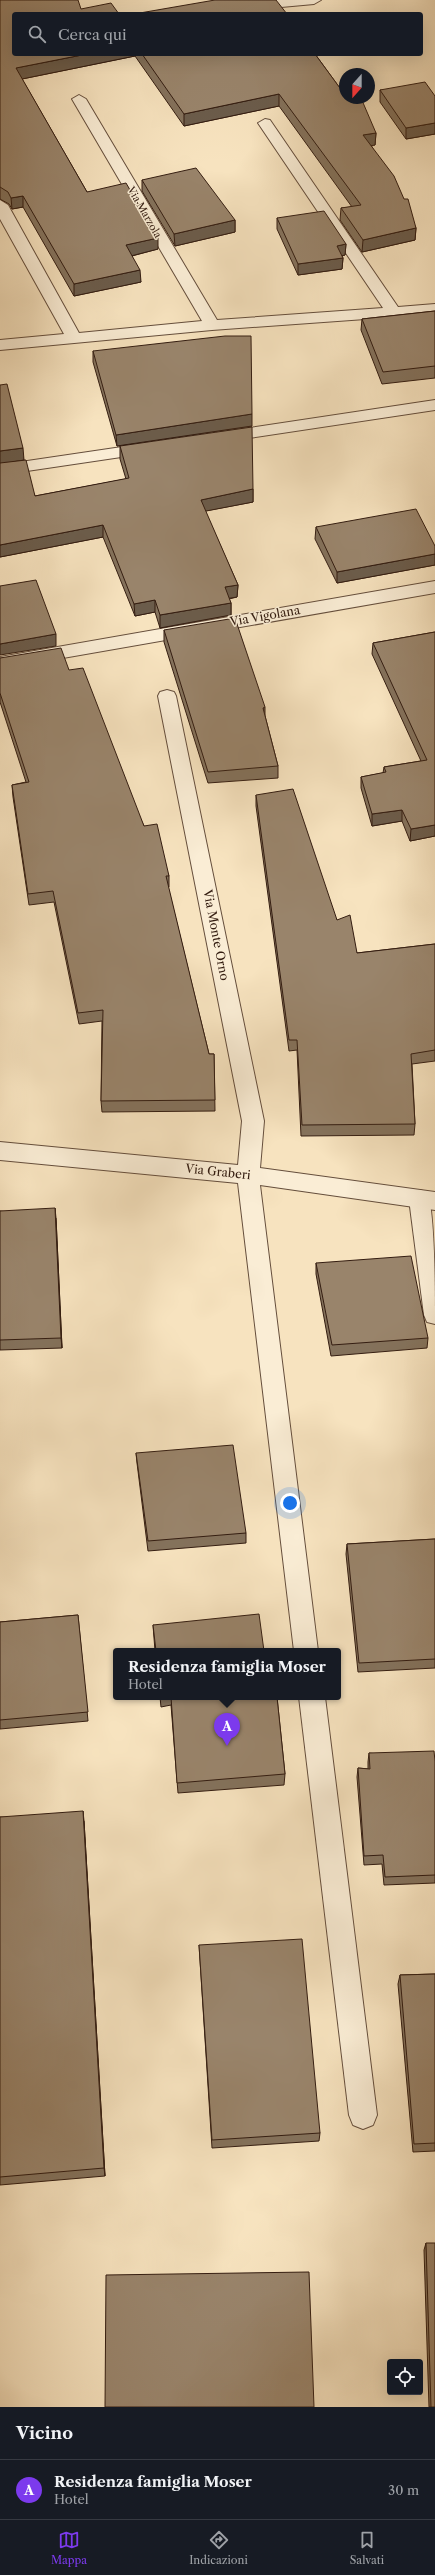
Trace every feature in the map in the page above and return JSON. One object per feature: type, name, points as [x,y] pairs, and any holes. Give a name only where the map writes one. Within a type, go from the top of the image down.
[{"type":"street","points":[[246,6],[314,0]]},
{"type":"street","name":"Via Marzola","points":[[79,99],[212,325]]},
{"type":"street","points":[[265,123],[394,313]]},
{"type":"street","points":[[0,205],[74,338]]},
{"type":"street","points":[[0,345],[212,325],[435,309]]},
{"type":"street","points":[[206,439],[435,405]]},
{"type":"street","points":[[0,470],[166,445]]},
{"type":"street","name":"Via Vigolana","points":[[0,663],[435,587]]},
{"type":"street","name":"Via Monte Orno","points":[[167,696],[253,1121],[248,1175],[306,1648]]},
{"type":"street","name":"Via Graberi","points":[[0,1151],[248,1175],[428,1200]]},
{"type":"street","points":[[428,1200],[435,1315]]},
{"type":"street","points":[[312,1700],[363,2115]]},
{"type":"building","points":[[0,0],[78,0],[81,9],[111,3],[118,12],[12,12],[12,56],[77,56],[16,68],[87,192],[126,183],[158,238],[126,245],[140,270],[74,284],[23,196],[11,198],[8,192],[0,187]]},
{"type":"building","points":[[215,0],[276,0],[285,12],[146,12]]},
{"type":"building","points":[[143,56],[316,56],[339,87],[339,104],[364,104],[376,133],[363,135],[394,176],[404,199],[408,199],[416,228],[363,240],[341,208],[361,205],[279,94],[184,114]]},
{"type":"building","points":[[425,82],[435,96],[435,123],[406,128],[380,90]]},
{"type":"building","points":[[196,168],[235,220],[174,234],[142,180]]},
{"type":"building","points":[[324,211],[346,244],[337,246],[343,258],[298,264],[277,218]]},
{"type":"building","points":[[435,311],[435,366],[383,372],[362,319]]},
{"type":"building","points":[[225,336],[251,336],[252,414],[116,435],[93,351]]},
{"type":"building","points":[[7,384],[23,448],[0,451],[0,385]]},
{"type":"building","points":[[252,427],[253,489],[201,500],[238,585],[225,587],[231,603],[160,615],[155,600],[134,604],[103,525],[0,545],[0,463],[26,460],[35,496],[129,478],[120,446]]},
{"type":"building","points":[[416,509],[435,546],[435,554],[337,572],[316,527]]},
{"type":"building","points":[[36,580],[56,634],[0,644],[0,586]]},
{"type":"building","points":[[235,618],[265,707],[263,708],[278,766],[208,772],[164,630]]},
{"type":"building","points":[[435,632],[435,825],[411,829],[402,810],[372,814],[361,777],[386,772],[384,767],[427,760],[373,643]]},
{"type":"building","points":[[61,648],[69,670],[83,668],[144,826],[157,824],[169,876],[166,876],[209,1054],[214,1054],[215,1100],[101,1101],[103,1010],[78,1013],[53,891],[28,894],[12,785],[29,782],[0,693],[0,658]]},
{"type":"building","points":[[293,789],[337,920],[350,915],[357,953],[435,944],[435,1050],[411,1054],[415,1124],[302,1125],[297,1040],[289,1040],[256,795]]},
{"type":"building","points":[[55,1208],[61,1338],[0,1340],[0,1211]]},
{"type":"building","points":[[411,1256],[428,1338],[332,1345],[316,1263]]},
{"type":"building","points":[[233,1445],[246,1533],[148,1541],[136,1453]]},
{"type":"building","points":[[435,1539],[435,1659],[359,1663],[347,1544]]},
{"type":"building","points":[[259,1614],[264,1648],[156,1648],[153,1625]]},
{"type":"building","points":[[78,1615],[88,1712],[0,1720],[0,1622]]},
{"type":"building","points":[[171,1700],[277,1700],[285,1774],[177,1783]]},
{"type":"building","points":[[434,1751],[435,1875],[385,1877],[383,1855],[364,1856],[358,1768],[370,1769],[369,1753]]},
{"type":"building","points":[[83,1811],[104,2168],[0,2177],[0,1817]]},
{"type":"building","points":[[302,1939],[320,2133],[212,2140],[199,1945]]},
{"type":"building","points":[[435,1974],[435,2143],[414,2144],[400,1975]]},
{"type":"building","points":[[426,2243],[435,2243],[435,2407],[431,2407]]},
{"type":"building","points":[[309,2272],[314,2407],[105,2407],[106,2275]]},
{"type":"place","name":"Residenza famiglia Moser","points":[[227,1746]]}]
